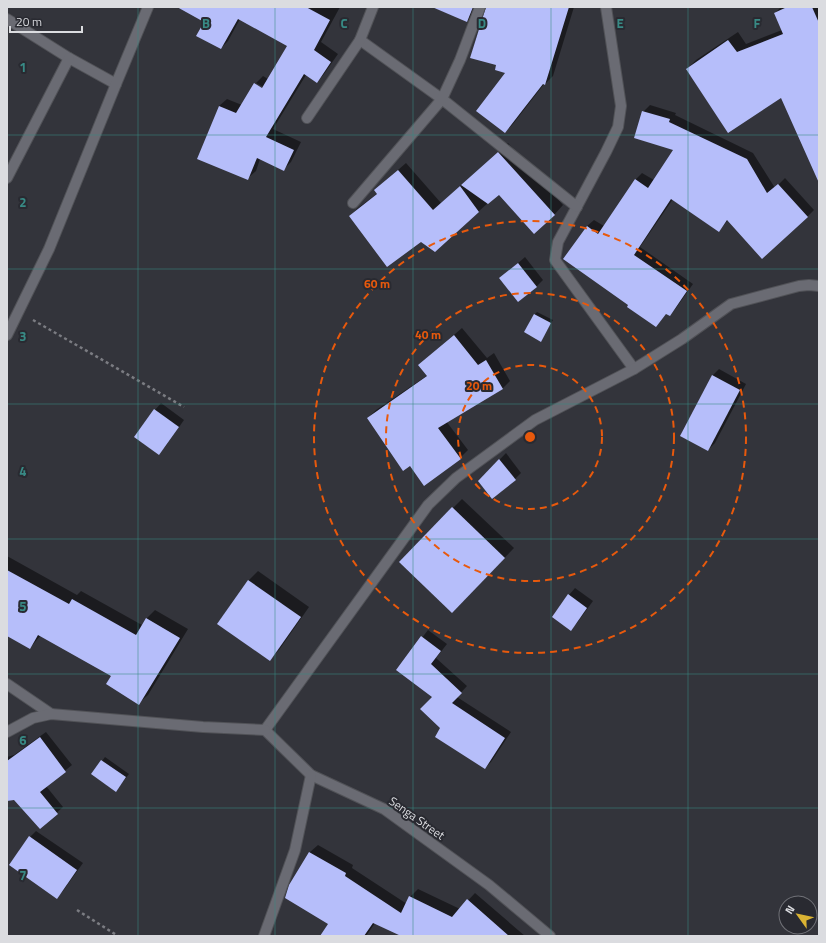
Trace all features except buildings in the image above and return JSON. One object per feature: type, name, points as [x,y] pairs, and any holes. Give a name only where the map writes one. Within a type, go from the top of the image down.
[{"type":"street","points":[[7,335],[49,249],[148,7]]},
{"type":"street","points":[[307,118],[360,40],[373,7]]},
{"type":"street","points":[[353,203],[442,99],[460,60],[480,7]]},
{"type":"street","points":[[606,7],[621,106],[618,127],[558,242],[555,260],[634,369]]},
{"type":"street","points":[[7,19],[69,58],[116,84]]},
{"type":"street","points":[[360,40],[442,99],[577,207]]},
{"type":"street","points":[[7,178],[69,58]]},
{"type":"street","points":[[7,732],[33,718],[51,714],[202,727],[265,730],[428,505],[456,478],[535,420],[634,369],[682,339],[731,304],[799,286],[819,286]]},
{"type":"street","points":[[7,684],[51,714]]},
{"type":"street","name":"Senga Street","points":[[265,730],[311,775],[384,809],[488,885],[550,936]]},
{"type":"street","points":[[264,936],[295,850],[311,775]]},
{"type":"path","points":[[19,312],[184,407]]},
{"type":"path","points":[[77,910],[118,936]]}]
